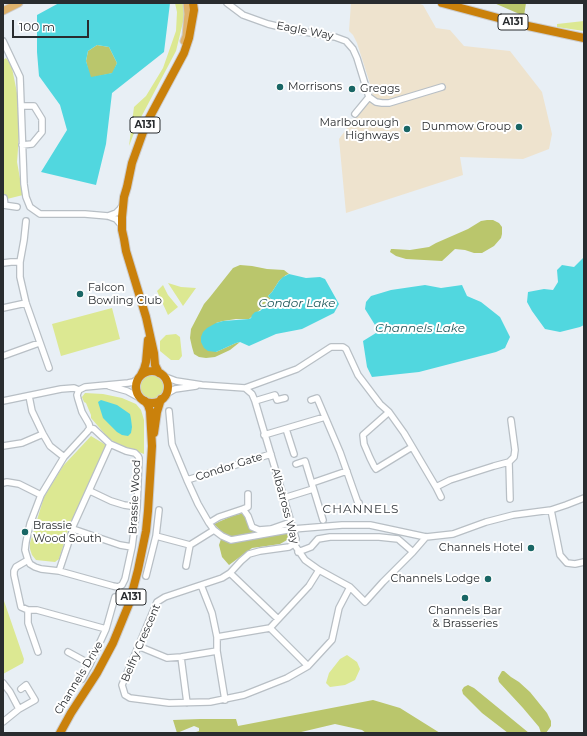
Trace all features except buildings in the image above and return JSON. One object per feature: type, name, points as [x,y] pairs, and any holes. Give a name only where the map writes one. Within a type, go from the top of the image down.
[{"type":"highway","name":"A131","points":[[442,3],[534,28],[584,38]]},
{"type":"highway","name":"A131","points":[[161,374],[155,365],[149,331],[126,251],[122,230],[123,204],[132,163],[146,124],[184,53],[189,38],[195,5]]},
{"type":"highway","name":"A131","points":[[124,239],[128,197],[127,188]]},
{"type":"highway","name":"A131","points":[[139,377],[146,362],[149,331]]},
{"type":"highway","points":[[150,371],[161,374],[167,384],[167,391],[164,397],[154,403],[143,399],[136,388],[139,377],[150,371]]},
{"type":"highway","name":"Channels Drive","points":[[152,446],[158,409],[164,397]]},
{"type":"highway","name":"Channels Drive","points":[[60,733],[105,658],[121,624],[132,594],[146,531],[150,489],[152,446],[150,411],[148,405],[143,399]]},
{"type":"main road","points":[[3,11],[19,3]]},
{"type":"main road","points":[[176,68],[186,36],[188,14],[187,3]]},
{"type":"street","name":"Eagle Way","points":[[227,3],[243,15],[268,24],[335,37],[346,41],[353,49],[357,58],[369,97]]},
{"type":"street","points":[[3,41],[20,77],[24,184],[26,197],[30,207],[40,214],[85,214],[108,216],[116,219],[122,226]]},
{"type":"street","points":[[355,114],[369,97],[376,102],[382,103],[442,87]]},
{"type":"street","points":[[21,106],[34,106],[42,119],[42,132],[32,144],[22,145]]},
{"type":"street","points":[[4,198],[4,205],[18,207]]},
{"type":"street","points":[[108,216],[116,213],[123,204]]},
{"type":"street","points":[[26,221],[20,262],[20,277],[26,303],[48,368]]},
{"type":"street","points":[[3,263],[20,262]]},
{"type":"street","points":[[3,308],[26,303]]},
{"type":"street","points":[[3,356],[40,343]]},
{"type":"street","points":[[161,374],[176,381],[202,385],[245,388],[297,369],[331,347],[343,347],[346,349],[358,375],[380,404],[389,412],[404,433],[441,497]]},
{"type":"street","points":[[3,400],[74,388],[79,390],[84,387],[128,383],[133,382],[139,377]]},
{"type":"street","points":[[252,394],[263,381]]},
{"type":"street","points":[[164,397],[172,390],[178,388],[202,385]]},
{"type":"street","points":[[105,386],[127,391],[143,399]]},
{"type":"street","name":"Albatross Way","points":[[245,388],[252,394],[255,401],[296,539],[294,544],[298,552],[305,560],[319,570],[350,587],[365,602],[382,582],[413,552]]},
{"type":"street","name":"Brassie Wood","points":[[28,560],[30,564],[35,567],[59,571],[113,586],[120,586],[124,583],[132,547],[137,507],[140,458],[135,453],[110,444],[94,429],[90,428],[82,412],[78,399],[77,395],[79,390]]},
{"type":"street","points":[[255,401],[275,395],[277,400],[285,398]]},
{"type":"street","points":[[29,396],[32,411],[43,434],[50,446],[64,457]]},
{"type":"street","points":[[311,400],[318,398],[359,503]]},
{"type":"street","name":"Condor Gate","points":[[169,411],[170,444],[198,504],[214,530],[231,540],[293,529],[370,524],[426,537],[453,534],[486,522],[513,515],[551,510],[566,506],[584,498]]},
{"type":"street","points":[[389,412],[363,435],[364,444],[374,466],[376,469],[412,447]]},
{"type":"street","points":[[264,435],[325,417]]},
{"type":"street","points":[[436,487],[450,480],[509,462],[514,457],[515,450],[511,420]]},
{"type":"street","points":[[90,428],[64,457],[40,495],[32,517],[26,542],[25,550],[28,560],[16,567],[14,575],[21,607],[28,610],[38,610],[106,629]]},
{"type":"street","points":[[286,429],[294,454]]},
{"type":"street","points":[[3,446],[22,443],[43,434]]},
{"type":"street","points":[[59,571],[73,526],[110,444]]},
{"type":"street","name":"Condor Gate","points":[[187,480],[271,454]]},
{"type":"street","points":[[296,464],[305,461],[323,520]]},
{"type":"street","points":[[509,462],[510,499]]},
{"type":"street","points":[[312,483],[347,471]]},
{"type":"street","points":[[3,483],[7,482],[19,484],[40,495]]},
{"type":"street","points":[[284,498],[314,489]]},
{"type":"street","points":[[90,491],[111,501],[137,507]]},
{"type":"street","points":[[209,523],[219,517],[248,507],[248,494]]},
{"type":"street","points":[[243,509],[248,516],[252,527],[259,530],[271,529],[291,522]]},
{"type":"street","points":[[146,576],[156,536],[159,510]]},
{"type":"street","points":[[551,510],[560,555],[567,563],[575,564],[584,562]]},
{"type":"street","name":"Brassie Wood","points":[[73,529],[120,545],[132,547]]},
{"type":"street","points":[[156,536],[190,545],[214,530]]},
{"type":"street","points":[[298,552],[311,547],[318,539],[379,537],[398,539],[413,552],[426,537]]},
{"type":"street","name":"Belfry Crescent","points":[[294,544],[289,547],[249,554],[230,574],[165,597],[157,602],[122,685],[125,695],[130,698],[169,703],[210,702],[244,695],[287,678],[308,666],[332,640],[338,608],[350,587]]},
{"type":"street","points":[[186,566],[190,545]]},
{"type":"street","points":[[217,637],[270,628],[309,586],[319,570]]},
{"type":"street","points":[[230,574],[278,619]]},
{"type":"street","points":[[201,585],[211,611],[217,637],[217,651],[225,700]]},
{"type":"street","points":[[82,679],[106,629],[115,597]]},
{"type":"street","points":[[28,610],[28,623],[38,652]]},
{"type":"street","points":[[270,628],[308,666]]},
{"type":"street","points":[[138,646],[167,658],[217,651]]},
{"type":"street","points":[[68,652],[90,664]]},
{"type":"street","points":[[181,657],[187,703]]},
{"type":"street","points":[[3,684],[10,692],[19,709]]},
{"type":"street","points":[[3,722],[19,709],[36,700],[26,686],[21,688]]},
{"type":"shaded area","points":[[351,3],[417,3],[423,5],[436,28],[450,30],[464,46],[510,51],[542,92],[552,134],[549,149],[523,159],[460,157],[463,175],[346,213],[339,139],[373,93],[357,43],[349,31]]},
{"type":"green space","points":[[175,3],[184,3],[184,18],[176,51],[138,123],[129,146],[134,107],[146,96],[163,68],[176,31],[177,12]]},
{"type":"green space","points":[[494,3],[526,3],[524,16]]},
{"type":"green space","points":[[584,21],[584,31],[557,27],[557,24]]},
{"type":"green space","points":[[97,45],[109,47],[117,63],[113,73],[90,78],[86,61],[88,51]]},
{"type":"green space","points":[[6,58],[11,64],[19,103],[20,122],[17,162],[23,195],[3,200],[3,60]]},
{"type":"green space","points":[[493,220],[499,223],[502,227],[502,234],[501,238],[494,246],[482,253],[455,249],[442,261],[406,259],[396,256],[390,252],[391,249],[410,250],[429,247],[468,229],[481,221]]},
{"type":"green space","points":[[240,265],[284,270],[289,274],[279,281],[268,296],[271,299],[267,304],[249,319],[236,319],[216,323],[216,352],[240,342],[230,350],[215,357],[199,357],[194,354],[192,347],[190,338],[191,329],[204,304],[233,268]]},
{"type":"green space","points":[[168,283],[181,287],[196,288],[183,306]]},
{"type":"green space","points":[[163,285],[168,295],[178,307],[168,315],[157,291]]},
{"type":"green space","points":[[112,308],[120,339],[61,356],[52,324]]},
{"type":"green space","points":[[176,334],[180,337],[182,356],[179,360],[171,360],[160,351],[160,341],[166,335]]},
{"type":"green space","points":[[152,375],[157,376],[163,382],[163,392],[157,398],[152,399],[147,398],[141,392],[140,387],[141,382],[147,376]]},
{"type":"green space","points":[[85,393],[103,394],[122,398],[136,404],[141,410],[144,420],[144,454],[117,444],[104,435],[104,433],[91,418],[86,403],[82,397]]},
{"type":"green space","points":[[91,436],[106,445],[70,524],[59,559],[55,562],[36,560],[32,555],[30,543],[44,497],[63,466]]},
{"type":"green space","points":[[244,513],[250,528],[258,534],[292,530],[294,536],[280,544],[252,548],[229,565],[222,557],[219,545],[223,533],[214,524],[232,516]]},
{"type":"green space","points":[[3,598],[24,659],[23,663],[3,674]]},
{"type":"green space","points":[[347,655],[357,662],[360,669],[355,680],[345,685],[330,687],[326,683],[329,673],[340,659]]},
{"type":"green space","points":[[502,671],[519,682],[530,692],[547,713],[551,721],[551,726],[546,733],[541,733],[539,727],[499,682],[498,678]]},
{"type":"green space","points":[[468,685],[474,688],[529,733],[508,733],[482,713],[463,694],[462,690]]},
{"type":"green space","points":[[373,700],[400,708],[440,733],[366,733],[362,730],[335,724],[297,733],[193,733],[199,731],[199,728],[194,726],[177,733],[173,720],[236,719],[238,726]]},
{"type":"water","points":[[59,3],[170,3],[164,52],[112,93],[106,144],[96,185],[41,172],[67,130],[60,105],[39,76],[37,52],[37,15]],"holes":[[[97,45],[109,47],[117,63],[112,73],[91,77],[86,61],[88,51]]]},
{"type":"water","points":[[584,257],[584,325],[560,332],[545,329],[527,302],[528,292],[544,289],[553,290],[558,282],[557,270],[562,265],[574,267]]},
{"type":"water","name":"Condor Lake","points":[[289,274],[306,278],[320,277],[325,279],[339,304],[334,313],[302,329],[276,334],[249,346],[240,342],[216,352],[208,351],[204,348],[201,342],[201,337],[207,328],[223,321],[251,318],[255,312],[260,311],[271,299],[268,296],[279,281]]},
{"type":"water","name":"Channels Lake","points":[[425,285],[441,288],[462,285],[467,296],[481,302],[500,317],[510,337],[505,348],[496,352],[419,372],[372,377],[367,367],[363,341],[376,333],[375,325],[365,309],[366,302],[371,296],[391,290]]},
{"type":"water","points":[[101,400],[117,405],[130,414],[132,427],[131,433],[128,436],[117,432],[103,418],[98,402]]},
{"type":"place","name":"Morrisons","points":[[280,87]]},
{"type":"place","name":"Greggs","points":[[352,89]]},
{"type":"place","name":"Dunmow Group","points":[[519,127]]},
{"type":"place","name":"Marlbourough Highways","points":[[407,129]]},
{"type":"place","name":"Falcon Bowling Club","points":[[80,294]]},
{"type":"place","name":"Brassie Wood South","points":[[25,532]]},
{"type":"place","name":"Channels Hotel","points":[[531,548]]},
{"type":"place","name":"Channels Lodge","points":[[488,579]]},
{"type":"place","name":"Channels Bar & Brasseries","points":[[465,598]]},
{"type":"district","name":"CHANNELS","points":[[361,509]]}]
